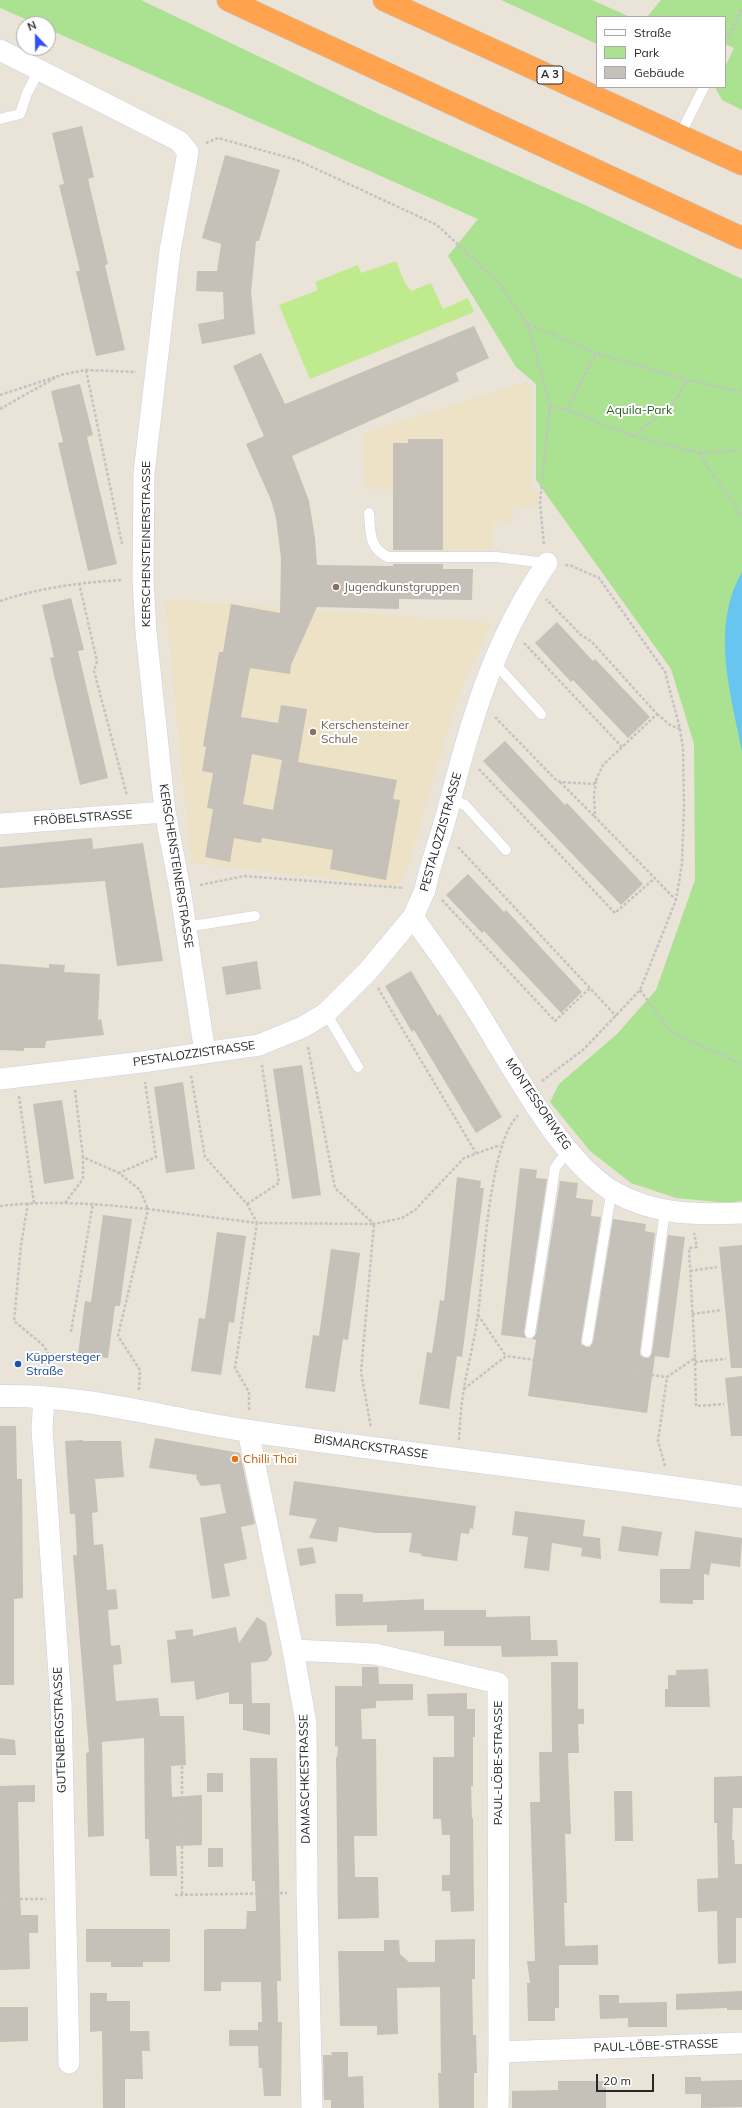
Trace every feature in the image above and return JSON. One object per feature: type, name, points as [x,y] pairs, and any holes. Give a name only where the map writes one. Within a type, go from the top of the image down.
[{"type":"highway","points":[[228,0],[742,238]]},
{"type":"highway","name":"A 3","points":[[384,0],[742,164]]},
{"type":"main road","name":"BISMARCKSTRASSE","points":[[0,1396],[44,1397],[137,1411],[248,1431],[742,1497]]},
{"type":"street","points":[[0,50],[179,141],[188,152]]},
{"type":"street","name":"KERSCHENSTEINERSTRASSE","points":[[188,152],[170,251],[144,473],[143,580],[146,632],[165,812],[186,927],[196,1054]]},
{"type":"street","name":"PESTALOZZISTRASSE","points":[[8,1078],[142,1062],[259,1045],[303,1027],[326,1013],[368,972],[413,917],[426,887],[478,700],[491,665],[508,627],[532,584],[547,563]]},
{"type":"street","name":"FRÖBELSTRASSE","points":[[0,824],[165,812]]},
{"type":"street","name":"MONTESSORIWEG","points":[[413,917],[473,1003],[531,1097],[568,1150],[594,1178],[614,1193],[641,1205],[693,1215],[742,1213]]},
{"type":"street","name":"GUTENBERGSTRASSE","points":[[44,1397],[42,1429],[61,1703],[64,1899],[69,2063]]},
{"type":"street","name":"DAMASCHKESTRASSE","points":[[248,1431],[293,1650],[306,1723],[307,1893],[312,2108]]},
{"type":"street","name":"PAUL-LÖBE-STRASSE","points":[[293,1650],[375,1654],[498,1683],[498,2108]]},
{"type":"street","name":"PAUL-LÖBE-STRASSE","points":[[499,2052],[742,2043]]},
{"type":"lane","points":[[0,119],[20,114],[27,93],[40,69]]},
{"type":"lane","points":[[680,135],[704,88]]},
{"type":"lane","points":[[369,513],[371,538],[378,552],[388,557],[496,557],[547,563]]},
{"type":"lane","points":[[491,665],[502,671],[541,714]]},
{"type":"lane","points":[[450,800],[465,805],[506,850]]},
{"type":"lane","points":[[186,927],[255,916]]},
{"type":"lane","points":[[326,1013],[358,1067]]},
{"type":"lane","points":[[530,1333],[555,1168],[568,1150]]},
{"type":"lane","points":[[587,1340],[610,1200],[614,1193]]},
{"type":"lane","points":[[646,1352],[666,1210]]},
{"type":"path","points":[[726,42],[742,9]]},
{"type":"path","points":[[188,152],[218,138],[297,160],[437,225],[498,282],[528,324],[550,406],[540,503],[547,563],[572,566],[599,578],[665,672],[680,729],[683,748],[684,806],[682,864],[676,900],[640,990],[584,1049],[531,1097],[514,1118],[500,1145],[487,1231],[478,1315],[464,1389],[457,1459]]},
{"type":"path","points":[[528,324],[596,353],[688,380],[742,392]]},
{"type":"path","points":[[567,410],[596,353]]},
{"type":"path","points":[[86,370],[122,547]]},
{"type":"path","points":[[0,394],[60,375],[86,370],[155,372]]},
{"type":"path","points":[[0,409],[60,375]]},
{"type":"path","points":[[633,436],[673,404],[688,380]]},
{"type":"path","points":[[550,406],[567,410],[633,436],[700,453],[742,450]]},
{"type":"path","points":[[700,453],[742,516]]},
{"type":"path","points":[[0,601],[14,596],[79,583],[123,580],[125,575]]},
{"type":"path","points":[[79,583],[97,661],[94,671],[132,815]]},
{"type":"path","points":[[532,584],[581,635],[592,642],[657,714],[670,725],[680,729]]},
{"type":"path","points":[[508,627],[622,748]]},
{"type":"path","points":[[478,700],[676,900]]},
{"type":"path","points":[[595,817],[594,795],[596,781],[604,765],[657,714]]},
{"type":"path","points":[[463,752],[615,914],[655,878]]},
{"type":"path","points":[[560,782],[594,784],[596,781]]},
{"type":"path","points":[[442,830],[616,1016]]},
{"type":"path","points":[[180,889],[244,876],[426,887],[555,1021],[590,988]]},
{"type":"path","points":[[368,972],[476,1153]]},
{"type":"path","points":[[640,990],[671,1032],[742,1064]]},
{"type":"path","points":[[303,1027],[310,1055],[335,1188],[374,1224]]},
{"type":"path","points":[[247,1204],[279,1183],[259,1045]]},
{"type":"path","points":[[196,1054],[205,1157],[247,1204],[257,1223],[235,1368],[249,1392],[248,1431]]},
{"type":"path","points":[[119,1173],[156,1157],[142,1062]]},
{"type":"path","points":[[65,1203],[83,1179],[83,1158],[72,1071]]},
{"type":"path","points":[[8,1078],[34,1202]]},
{"type":"path","points":[[0,1206],[34,1202],[93,1203],[257,1223],[374,1224],[402,1218],[415,1210],[440,1185],[451,1170],[464,1158],[500,1145]]},
{"type":"path","points":[[83,1158],[119,1173],[140,1190],[148,1209],[118,1336],[140,1370],[137,1411]]},
{"type":"path","points":[[28,1203],[21,1246],[14,1320],[43,1345],[50,1356],[44,1397]]},
{"type":"path","points":[[71,1332],[93,1203]]},
{"type":"path","points":[[693,1215],[697,1247],[689,1248],[696,1406],[724,1404]]},
{"type":"path","points":[[374,1224],[361,1372],[374,1447]]},
{"type":"path","points":[[690,1270],[717,1267]]},
{"type":"path","points":[[692,1314],[722,1310]]},
{"type":"path","points":[[478,1315],[506,1356]]},
{"type":"path","points":[[464,1389],[506,1356],[667,1377],[695,1358]]},
{"type":"path","points":[[695,1362],[726,1359]]},
{"type":"path","points":[[663,1459],[658,1441],[667,1377]]},
{"type":"path","points":[[182,1766],[182,1894]]},
{"type":"path","points":[[175,1894],[307,1893]]},
{"type":"path","points":[[0,1899],[64,1899]]},
{"type":"shaded area","points":[[528,381],[533,399],[531,487],[540,493],[537,508],[514,505],[512,522],[494,521],[492,550],[399,554],[399,489],[365,489],[364,433]]},
{"type":"shaded area","name":"Kerschensteiner Schule","points":[[165,599],[492,623],[459,694],[404,878],[395,886],[191,863]]},
{"type":"green space","name":"Aquila-Park","points":[[0,0],[141,0],[383,116],[587,206],[742,279],[742,1201],[728,1203],[676,1198],[631,1183],[590,1151],[550,1102],[559,1084],[617,1034],[656,990],[695,880],[694,744],[671,669],[536,480],[536,384],[516,367],[448,256],[478,219],[56,33],[56,16],[18,16],[0,8]]},
{"type":"green space","points":[[501,0],[592,0],[628,16],[596,16],[596,44]]},
{"type":"green space","points":[[661,0],[742,0],[742,110],[722,100],[716,88],[726,88],[726,65],[734,48],[726,44],[726,16],[648,16]]},
{"type":"green space","points":[[396,261],[405,283],[411,291],[431,283],[443,309],[468,298],[474,312],[310,379],[279,305],[318,290],[315,282],[358,265],[361,273]]},
{"type":"water","points":[[742,572],[742,752],[729,684],[725,638],[727,615],[732,593]]},
{"type":"building","points":[[82,126],[94,177],[88,179],[108,264],[105,265],[125,350],[96,356],[76,271],[80,271],[59,185],[64,184],[52,133]]},
{"type":"building","points":[[225,155],[280,170],[259,241],[256,241],[251,292],[255,334],[202,344],[198,324],[224,319],[223,292],[196,291],[197,271],[217,271],[221,244],[202,238]]},
{"type":"building","points":[[474,326],[489,358],[456,373],[459,381],[292,456],[309,501],[315,538],[317,565],[393,566],[393,564],[443,564],[443,569],[473,569],[472,600],[399,599],[399,609],[317,607],[291,665],[290,674],[250,668],[241,717],[278,723],[281,705],[307,709],[298,762],[397,780],[393,799],[400,800],[386,880],[330,869],[333,850],[262,838],[261,843],[234,838],[230,862],[205,857],[213,809],[207,808],[213,773],[202,771],[206,747],[203,746],[219,652],[223,652],[231,604],[280,613],[281,558],[276,518],[271,500],[246,444],[264,436],[233,366],[261,353],[285,404]],"holes":[[[252,754],[282,760],[273,810],[243,804]]]},
{"type":"building","points":[[80,384],[93,435],[87,437],[117,564],[88,571],[58,443],[63,442],[51,391]]},
{"type":"building","points":[[408,439],[443,439],[443,550],[393,550],[393,443],[408,443]]},
{"type":"building","points":[[71,598],[84,650],[78,651],[108,778],[80,785],[50,658],[54,657],[42,605]]},
{"type":"building","points":[[557,622],[593,661],[595,659],[650,717],[628,738],[573,680],[571,682],[535,643]]},
{"type":"building","points":[[505,741],[565,805],[567,803],[643,884],[621,905],[483,761]]},
{"type":"building","points":[[92,838],[93,849],[143,843],[163,961],[117,966],[105,881],[0,888],[0,847]]},
{"type":"building","points":[[468,874],[504,912],[506,910],[582,992],[561,1013],[484,931],[482,933],[446,895]]},
{"type":"building","points":[[257,961],[261,989],[226,995],[222,967]]},
{"type":"building","points":[[0,964],[49,968],[49,964],[65,965],[64,972],[100,974],[98,1020],[101,1019],[104,1035],[46,1041],[45,1048],[24,1048],[24,1051],[0,1050]]},
{"type":"building","points":[[411,971],[438,1016],[440,1014],[502,1117],[476,1133],[414,1030],[412,1032],[385,986]]},
{"type":"building","points":[[302,1065],[321,1195],[292,1199],[273,1069]]},
{"type":"building","points":[[183,1082],[195,1169],[166,1173],[154,1087]]},
{"type":"building","points":[[62,1100],[74,1179],[44,1184],[33,1104]]},
{"type":"building","points":[[520,1168],[537,1170],[536,1178],[547,1179],[524,1332],[526,1338],[501,1335]]},
{"type":"building","points":[[457,1177],[481,1181],[480,1188],[484,1188],[462,1357],[457,1356],[449,1409],[419,1404],[427,1352],[432,1353],[440,1300],[444,1301]]},
{"type":"building","points":[[560,1181],[578,1183],[576,1198],[593,1200],[591,1216],[601,1217],[581,1340],[581,1344],[586,1347],[590,1347],[593,1342],[613,1219],[646,1224],[645,1231],[655,1233],[640,1351],[640,1355],[645,1358],[649,1358],[652,1353],[668,1235],[685,1237],[669,1358],[655,1356],[647,1413],[528,1396],[536,1340],[532,1339],[536,1334]]},
{"type":"building","points":[[103,1215],[132,1219],[120,1306],[115,1306],[108,1358],[78,1354],[85,1301],[91,1302]]},
{"type":"building","points":[[217,1232],[246,1236],[234,1323],[229,1322],[221,1375],[191,1371],[199,1318],[205,1319]]},
{"type":"building","points":[[742,1245],[742,1368],[731,1368],[719,1247]]},
{"type":"building","points":[[331,1249],[360,1253],[348,1340],[343,1339],[335,1392],[305,1388],[313,1335],[319,1336]]},
{"type":"building","points":[[742,1376],[742,1436],[731,1436],[725,1378]]},
{"type":"building","points":[[0,1426],[16,1426],[17,1479],[22,1479],[23,1598],[14,1599],[14,1685],[0,1685]]},
{"type":"building","points":[[155,1438],[240,1453],[255,1524],[241,1527],[247,1559],[224,1564],[230,1596],[212,1599],[200,1518],[226,1513],[220,1484],[201,1486],[196,1478],[197,1475],[149,1468]]},
{"type":"building","points":[[65,1441],[121,1441],[124,1477],[95,1479],[98,1512],[92,1513],[94,1545],[103,1544],[107,1590],[116,1589],[118,1609],[108,1610],[111,1646],[120,1645],[122,1664],[113,1665],[116,1701],[158,1698],[160,1716],[184,1716],[186,1765],[171,1766],[172,1797],[202,1795],[202,1845],[176,1846],[177,1876],[150,1876],[149,1839],[145,1839],[144,1738],[102,1742],[104,1836],[88,1837],[86,1753],[89,1752],[73,1555],[77,1555],[75,1514],[70,1514]]},
{"type":"building","points":[[294,1481],[476,1506],[473,1529],[470,1528],[469,1534],[461,1533],[457,1561],[421,1556],[422,1554],[409,1552],[412,1533],[376,1533],[339,1527],[337,1542],[309,1538],[317,1519],[289,1515]]},
{"type":"building","points":[[515,1511],[585,1520],[583,1536],[600,1538],[601,1559],[581,1556],[582,1548],[552,1543],[549,1571],[524,1568],[528,1537],[512,1535]]},
{"type":"building","points":[[622,1526],[662,1532],[658,1556],[618,1551]]},
{"type":"building","points":[[695,1531],[742,1538],[740,1567],[711,1563],[709,1575],[704,1574],[704,1600],[693,1600],[693,1604],[660,1603],[660,1569],[690,1569]]},
{"type":"building","points":[[313,1547],[316,1563],[300,1566],[297,1549]]},
{"type":"building","points":[[335,1594],[363,1594],[363,1602],[424,1599],[424,1610],[486,1610],[486,1617],[530,1616],[531,1640],[557,1640],[558,1656],[502,1657],[501,1646],[444,1646],[444,1631],[387,1632],[387,1625],[336,1626]]},
{"type":"building","points":[[257,1617],[266,1623],[272,1654],[267,1661],[251,1663],[252,1703],[270,1703],[270,1735],[243,1730],[243,1704],[229,1704],[229,1692],[196,1700],[194,1681],[171,1683],[167,1640],[176,1639],[175,1631],[193,1629],[193,1636],[236,1627],[239,1643]]},
{"type":"building","points":[[551,1662],[578,1662],[578,1709],[584,1709],[584,1724],[578,1724],[579,1753],[568,1753],[571,1834],[565,1834],[567,1903],[564,1903],[565,1946],[598,1945],[598,1965],[559,1965],[559,2008],[555,2008],[555,2021],[528,2021],[527,1983],[530,1983],[527,1961],[535,1961],[530,1802],[540,1802],[539,1752],[552,1752]]},
{"type":"building","points":[[362,1667],[378,1667],[379,1684],[413,1684],[413,1700],[376,1701],[376,1708],[361,1709],[362,1739],[376,1739],[377,1836],[354,1836],[355,1877],[378,1877],[379,1918],[338,1919],[336,1757],[338,1747],[335,1746],[335,1686],[362,1686]]},
{"type":"building","points":[[708,1669],[710,1707],[665,1707],[665,1689],[668,1689],[668,1675],[676,1675],[676,1670]]},
{"type":"building","points":[[467,1693],[467,1709],[475,1709],[475,1737],[473,1737],[473,1786],[471,1786],[473,1818],[474,1911],[451,1912],[450,1891],[442,1891],[442,1875],[450,1875],[450,1835],[442,1835],[441,1819],[433,1819],[433,1757],[454,1757],[454,1716],[428,1716],[427,1694]]},
{"type":"building","points":[[0,1738],[15,1740],[16,1755],[0,1755]]},
{"type":"building","points":[[250,1758],[277,1758],[281,1981],[277,1981],[278,2022],[282,2022],[281,2096],[264,2096],[262,2068],[259,2068],[258,2046],[229,2046],[229,2030],[258,2030],[258,2022],[262,2022],[261,1982],[221,1982],[221,1991],[204,1991],[204,1931],[206,1929],[246,1929],[247,1911],[256,1911],[255,1881],[252,1881]]},
{"type":"building","points":[[207,1773],[223,1773],[223,1792],[207,1792]]},
{"type":"building","points":[[742,1776],[742,1808],[733,1808],[732,1840],[734,1840],[735,1864],[742,1864],[742,1918],[736,1918],[736,1963],[718,1964],[717,1911],[698,1912],[697,1879],[718,1878],[717,1823],[714,1823],[714,1777]]},
{"type":"building","points":[[35,1785],[35,1802],[18,1802],[21,1915],[38,1915],[38,1933],[29,1933],[30,1969],[0,1970],[0,1786]]},
{"type":"building","points":[[614,1791],[632,1791],[633,1841],[615,1841]]},
{"type":"building","points":[[208,1848],[223,1848],[223,1867],[208,1867]]},
{"type":"building","points":[[86,1929],[170,1929],[170,1962],[143,1962],[143,1967],[111,1967],[111,1962],[86,1962]]},
{"type":"building","points":[[475,1939],[475,1979],[472,1979],[473,2035],[476,2035],[477,2073],[474,2073],[474,2108],[439,2108],[438,2073],[441,2073],[440,1987],[397,1988],[398,2034],[377,2035],[377,2026],[340,2026],[338,1951],[384,1951],[384,1940],[399,1940],[400,1954],[409,1962],[435,1962],[435,1940]]},
{"type":"building","points":[[742,1991],[742,2010],[727,2010],[727,2008],[676,2010],[676,1994]]},
{"type":"building","points":[[90,1993],[107,1993],[107,2001],[130,2001],[130,2031],[149,2031],[150,2051],[142,2051],[143,2079],[125,2079],[125,2108],[103,2108],[102,2031],[90,2032]]},
{"type":"building","points":[[599,1995],[619,1995],[619,2003],[667,2002],[667,2027],[628,2027],[628,2018],[600,2019]]},
{"type":"building","points":[[0,2007],[28,2007],[28,2041],[0,2042]]},
{"type":"building","points":[[331,2052],[348,2052],[348,2077],[363,2076],[364,2108],[331,2108],[331,2100],[324,2100],[323,2055],[332,2055]]},
{"type":"building","points":[[685,2077],[701,2077],[701,2081],[742,2080],[742,2107],[701,2108],[701,2094],[685,2094]]},
{"type":"building","points":[[558,2081],[606,2081],[606,2108],[512,2108],[512,2091],[558,2090]]},
{"type":"place","name":"Jugendkunstgruppen","points":[[336,587]]},
{"type":"place","name":"Kerschensteiner Schule","points":[[313,732]]},
{"type":"place","name":"Küppersteger Straße","points":[[18,1364]]},
{"type":"place","name":"Chilli Thai","points":[[235,1459]]}]
